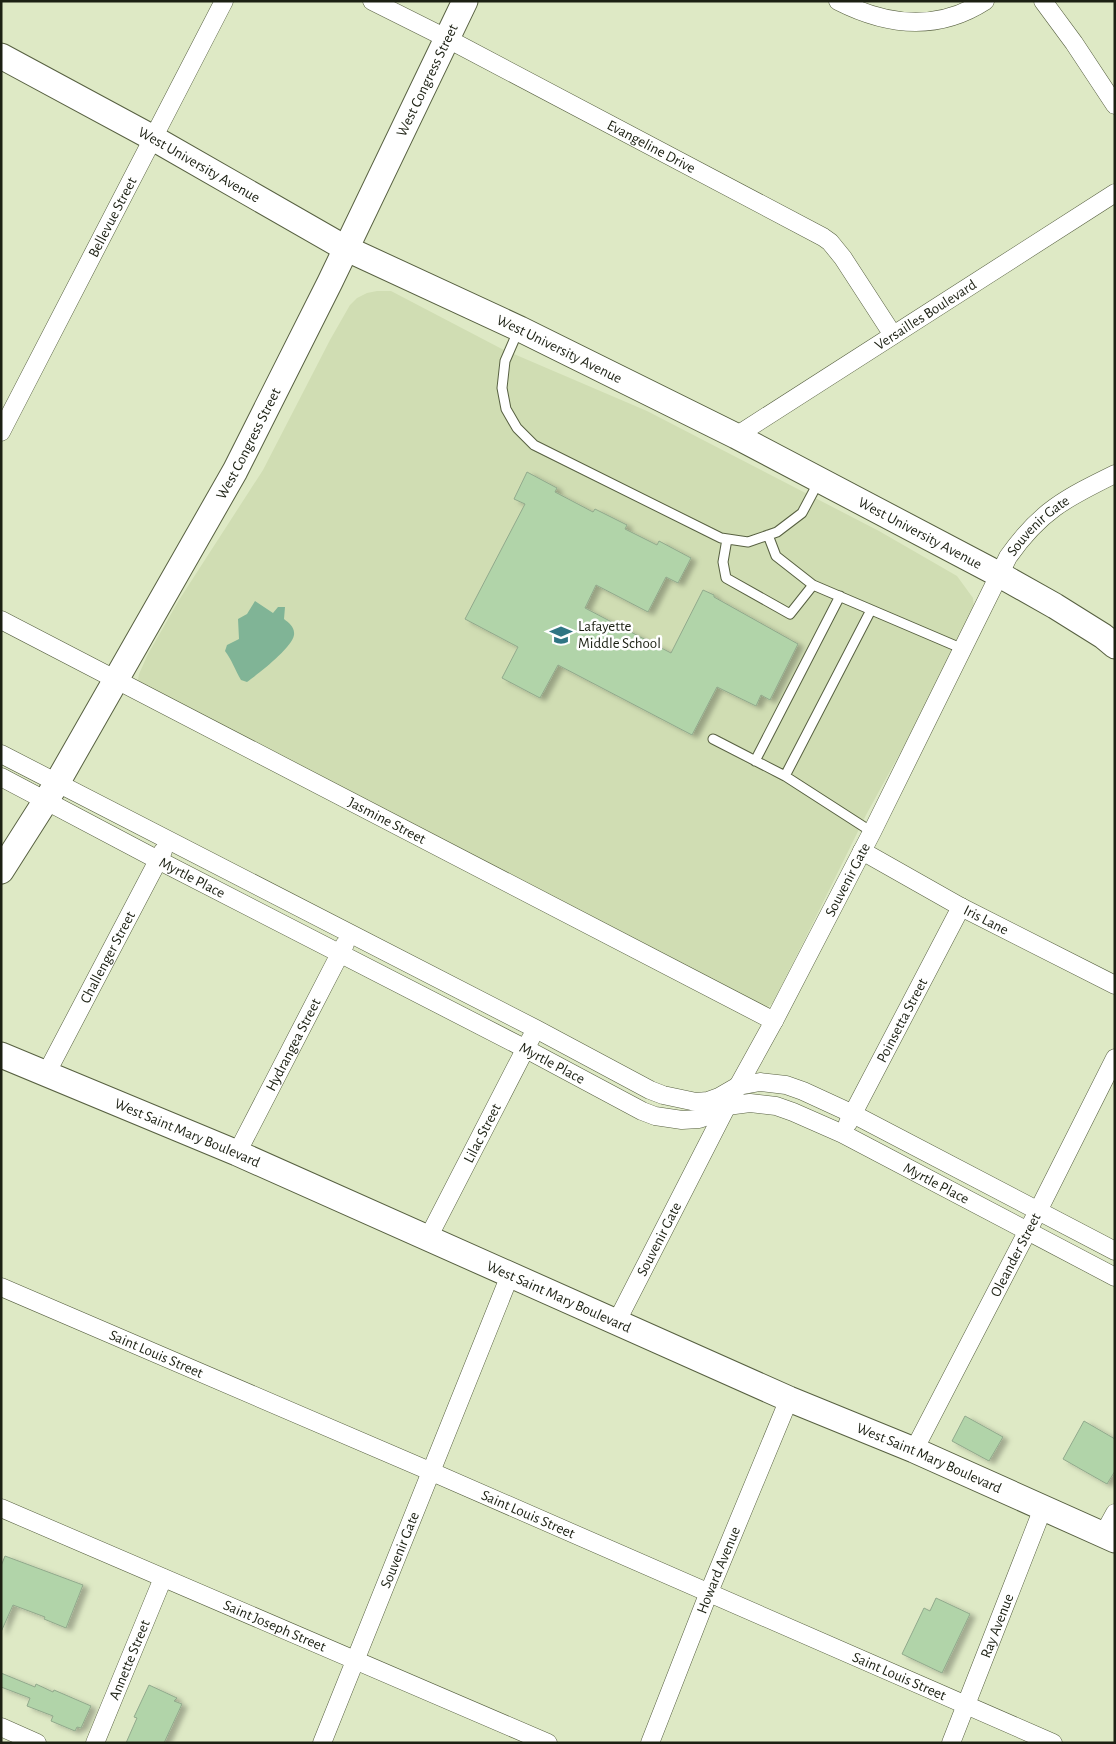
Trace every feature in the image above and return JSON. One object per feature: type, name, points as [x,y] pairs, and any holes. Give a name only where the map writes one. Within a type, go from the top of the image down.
[{"type":"main road","name":"West Congress Street","points":[[1,871],[52,791],[235,471],[330,282],[448,39],[464,1]]},
{"type":"main road","name":"West University Avenue","points":[[1,56],[153,138],[345,248],[520,328],[736,436],[1000,575],[1071,616],[1103,636],[1115,646]]},
{"type":"main road","name":"West Saint Mary Boulevard","points":[[1,1055],[236,1153],[789,1399],[914,1450],[1109,1537]]},
{"type":"street","name":"Bellevue Street","points":[[1,432],[224,1]]},
{"type":"street","name":"Evangeline Drive","points":[[372,1],[448,39],[823,237],[830,242],[843,258],[893,335]]},
{"type":"street","points":[[838,1],[874,17],[912,23],[936,20],[961,13],[985,1]]},
{"type":"street","points":[[1044,1],[1115,105]]},
{"type":"street","name":"Versailles Boulevard","points":[[736,436],[1115,193]]},
{"type":"street","name":"Souvenir Gate","points":[[616,1321],[872,832],[1008,557],[1038,520],[1057,504],[1073,494],[1115,474]]},
{"type":"street","name":"Jasmine Street","points":[[1,620],[774,1021]]},
{"type":"street","name":"Myrtle Place","points":[[1,754],[52,791],[158,860],[655,1116],[682,1120],[699,1119],[720,1112],[727,1106],[750,1103],[776,1106],[842,1134],[1115,1277]]},
{"type":"street","name":"Myrtle Place","points":[[1,777],[52,791],[169,839],[650,1090],[663,1095],[696,1102],[708,1101],[719,1097],[738,1086],[760,1082],[786,1085],[853,1114],[1115,1251]]},
{"type":"street","name":"Challenger Street","points":[[46,1074],[169,839]]},
{"type":"street","name":"Iris Lane","points":[[862,851],[961,906],[1115,985]]},
{"type":"street","name":"Poinsetta Street","points":[[842,1134],[961,906]]},
{"type":"street","name":"Hydrangea Street","points":[[236,1153],[350,934]]},
{"type":"street","name":"Lilac Street","points":[[428,1238],[536,1029]]},
{"type":"street","name":"Oleander Street","points":[[914,1450],[1115,1058]]},
{"type":"street","name":"Souvenir Gate","points":[[322,1743],[510,1275]]},
{"type":"street","name":"Saint Louis Street","points":[[1,1287],[432,1472],[1054,1743]]},
{"type":"street","name":"Howard Avenue","points":[[650,1743],[709,1592],[789,1399]]},
{"type":"street","name":"Saint Joseph Street","points":[[1,1508],[548,1743]]},
{"type":"street","name":"Ray Avenue","points":[[951,1743],[1043,1508]]},
{"type":"street","points":[[1109,1537],[1115,1513]]},
{"type":"street","name":"Annette Street","points":[[95,1743],[163,1578]]},
{"type":"street","points":[[1,1727],[37,1743]]},
{"type":"lane","points":[[520,328],[505,360],[502,388],[506,409],[517,428],[534,445],[721,538],[748,542],[777,532],[802,512],[820,480]]},
{"type":"lane","points":[[768,535],[776,556],[813,585],[963,649]]},
{"type":"lane","points":[[726,539],[724,562],[726,578],[790,614],[813,585]]},
{"type":"lane","points":[[755,761],[840,596]]},
{"type":"lane","points":[[785,776],[870,610]]},
{"type":"lane","points":[[713,739],[785,776],[872,832]]},
{"type":"shaded area","name":"Lafayette Middle School","points":[[377,291],[391,291],[500,348],[647,411],[879,531],[957,576],[973,598],[974,608],[951,660],[866,815],[772,1004],[767,1007],[763,1008],[141,685],[138,680],[148,654],[179,600],[263,470],[350,305],[357,298]]},
{"type":"shaded area","points":[[255,601],[273,613],[278,607],[285,607],[284,619],[293,627],[294,635],[281,653],[247,682],[241,680],[225,651],[227,645],[239,639],[238,619],[247,614]]},
{"type":"building","points":[[527,472],[557,488],[555,492],[593,512],[595,509],[627,525],[625,529],[657,545],[659,541],[691,558],[678,583],[666,577],[648,612],[596,585],[585,608],[671,653],[703,590],[798,644],[770,700],[761,695],[756,706],[717,687],[692,735],[558,665],[540,698],[502,678],[518,647],[465,619],[525,504],[514,499]]},
{"type":"building","points":[[965,1416],[1003,1437],[989,1461],[952,1441]]},
{"type":"building","points":[[1084,1421],[1115,1439],[1115,1471],[1107,1484],[1063,1459]]},
{"type":"building","points":[[5,1556],[83,1585],[66,1628],[44,1619],[45,1617],[13,1605],[1,1632],[1,1566]]},
{"type":"building","points":[[936,1598],[970,1614],[942,1673],[902,1654],[924,1608],[930,1611]]},
{"type":"building","points":[[1,1673],[35,1687],[36,1684],[53,1692],[54,1690],[91,1706],[81,1728],[77,1727],[75,1731],[51,1721],[53,1716],[27,1706],[30,1698],[1,1687]]},
{"type":"building","points":[[149,1685],[177,1698],[174,1701],[182,1704],[164,1743],[126,1743],[137,1718],[134,1717]]},
{"type":"place","name":"Lafayette Middle School","points":[[561,635]]}]
